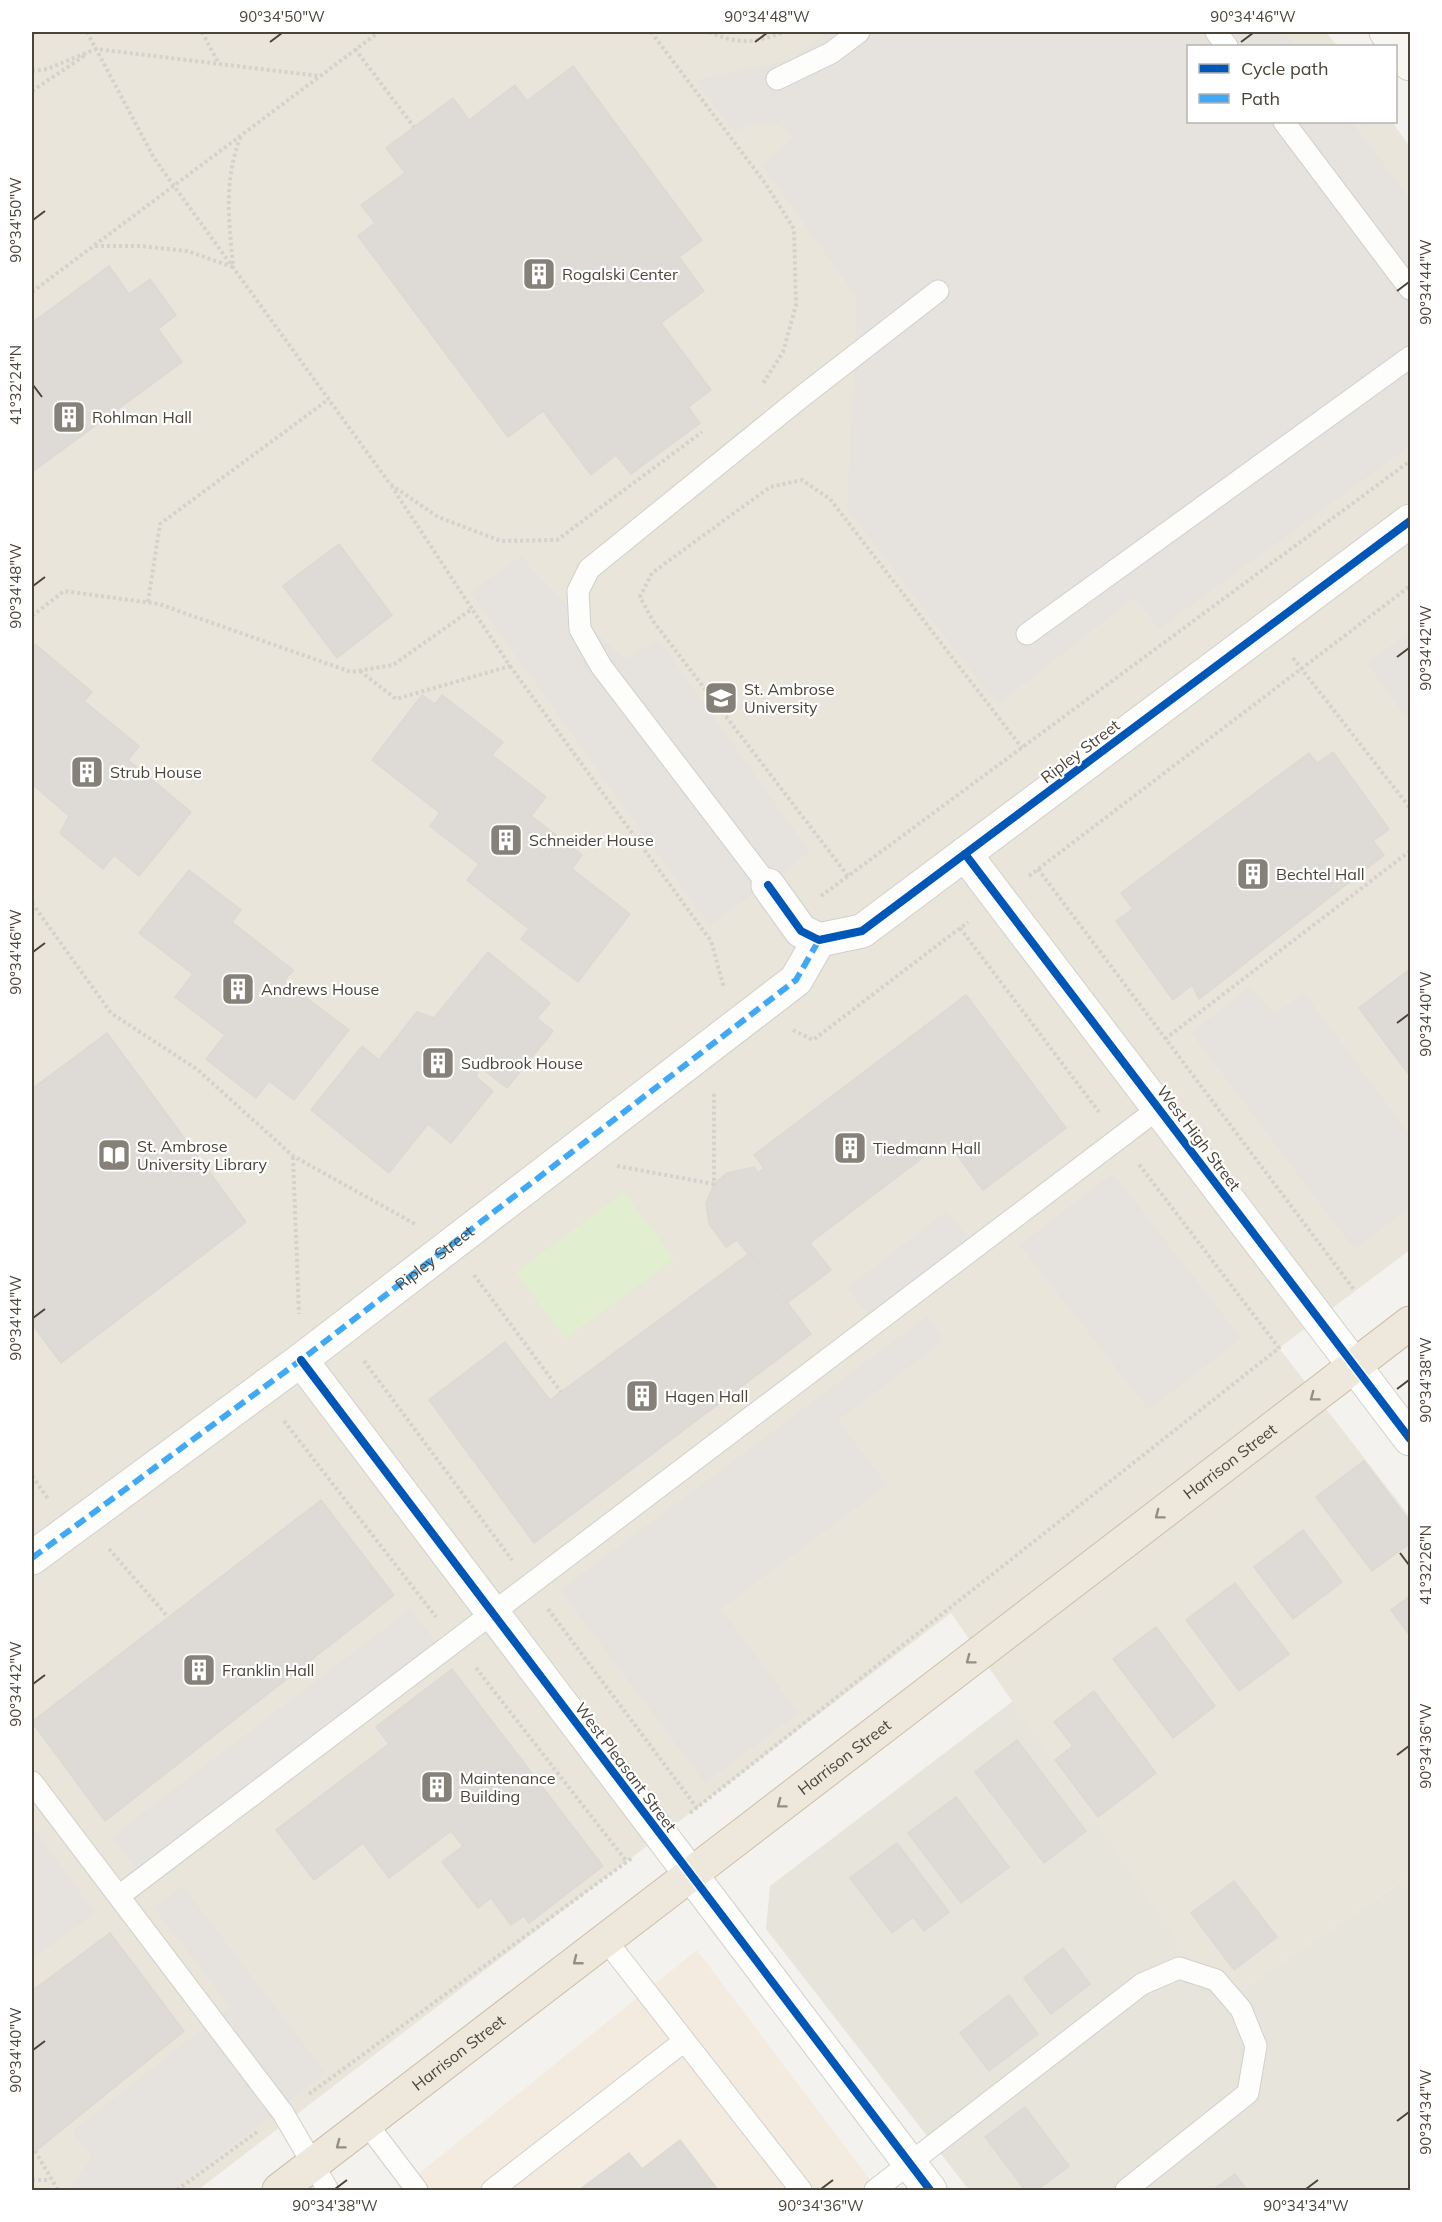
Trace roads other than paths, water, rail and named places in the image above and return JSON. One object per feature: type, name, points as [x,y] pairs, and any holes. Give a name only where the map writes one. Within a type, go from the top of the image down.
[{"type":"highway","name":"Harrison Street","points":[[279,2190],[321,2177],[367,2124],[689,1874],[1410,1323]]},
{"type":"street","points":[[1386,32],[1396,45]]},
{"type":"street","points":[[1397,47],[1410,64]]},
{"type":"street","name":"Ripley Street","points":[[32,1558],[301,1360],[796,980],[819,940],[862,931],[1410,520]]},
{"type":"street","name":"West High Street","points":[[965,854],[1410,1439]]},
{"type":"street","points":[[768,885],[801,931],[819,940]]},
{"type":"street","name":"West Pleasant Street","points":[[301,1360],[930,2190]]},
{"type":"lane","points":[[777,79],[831,54],[859,32]]},
{"type":"lane","points":[[1216,32],[1226,45]]},
{"type":"lane","points":[[1285,123],[1410,290]]},
{"type":"lane","points":[[768,885],[601,666],[580,629],[578,591],[589,569],[800,398],[938,291]]},
{"type":"lane","points":[[1027,634],[1410,357]]},
{"type":"lane","points":[[119,1896],[1159,1108]]},
{"type":"lane","points":[[32,1782],[284,2113],[321,2177]]},
{"type":"lane","points":[[605,1939],[682,2042],[801,2190]]},
{"type":"lane","points":[[875,2190],[1142,1984],[1179,1968],[1216,1980],[1241,2009],[1256,2046],[1248,2093],[1126,2190]]},
{"type":"lane","points":[[492,2190],[682,2042]]},
{"type":"lane","points":[[367,2124],[417,2190]]},
{"type":"place","name":"Rogalski Center","points":[[539,274]]},
{"type":"place","name":"Rohlman Hall","points":[[69,417]]},
{"type":"place","name":"St. Ambrose University","points":[[721,698]]},
{"type":"place","name":"Strub House","points":[[87,772]]},
{"type":"place","name":"Schneider House","points":[[506,840]]},
{"type":"place","name":"Bechtel Hall","points":[[1253,874]]},
{"type":"place","name":"Andrews House","points":[[238,989]]},
{"type":"place","name":"Sudbrook House","points":[[438,1063]]},
{"type":"place","name":"Tiedmann Hall","points":[[850,1148]]},
{"type":"place","name":"St. Ambrose University Library","points":[[114,1155]]},
{"type":"place","name":"Hagen Hall","points":[[642,1396]]},
{"type":"place","name":"Franklin Hall","points":[[199,1670]]},
{"type":"place","name":"Maintenance Building","points":[[437,1787]]}]
